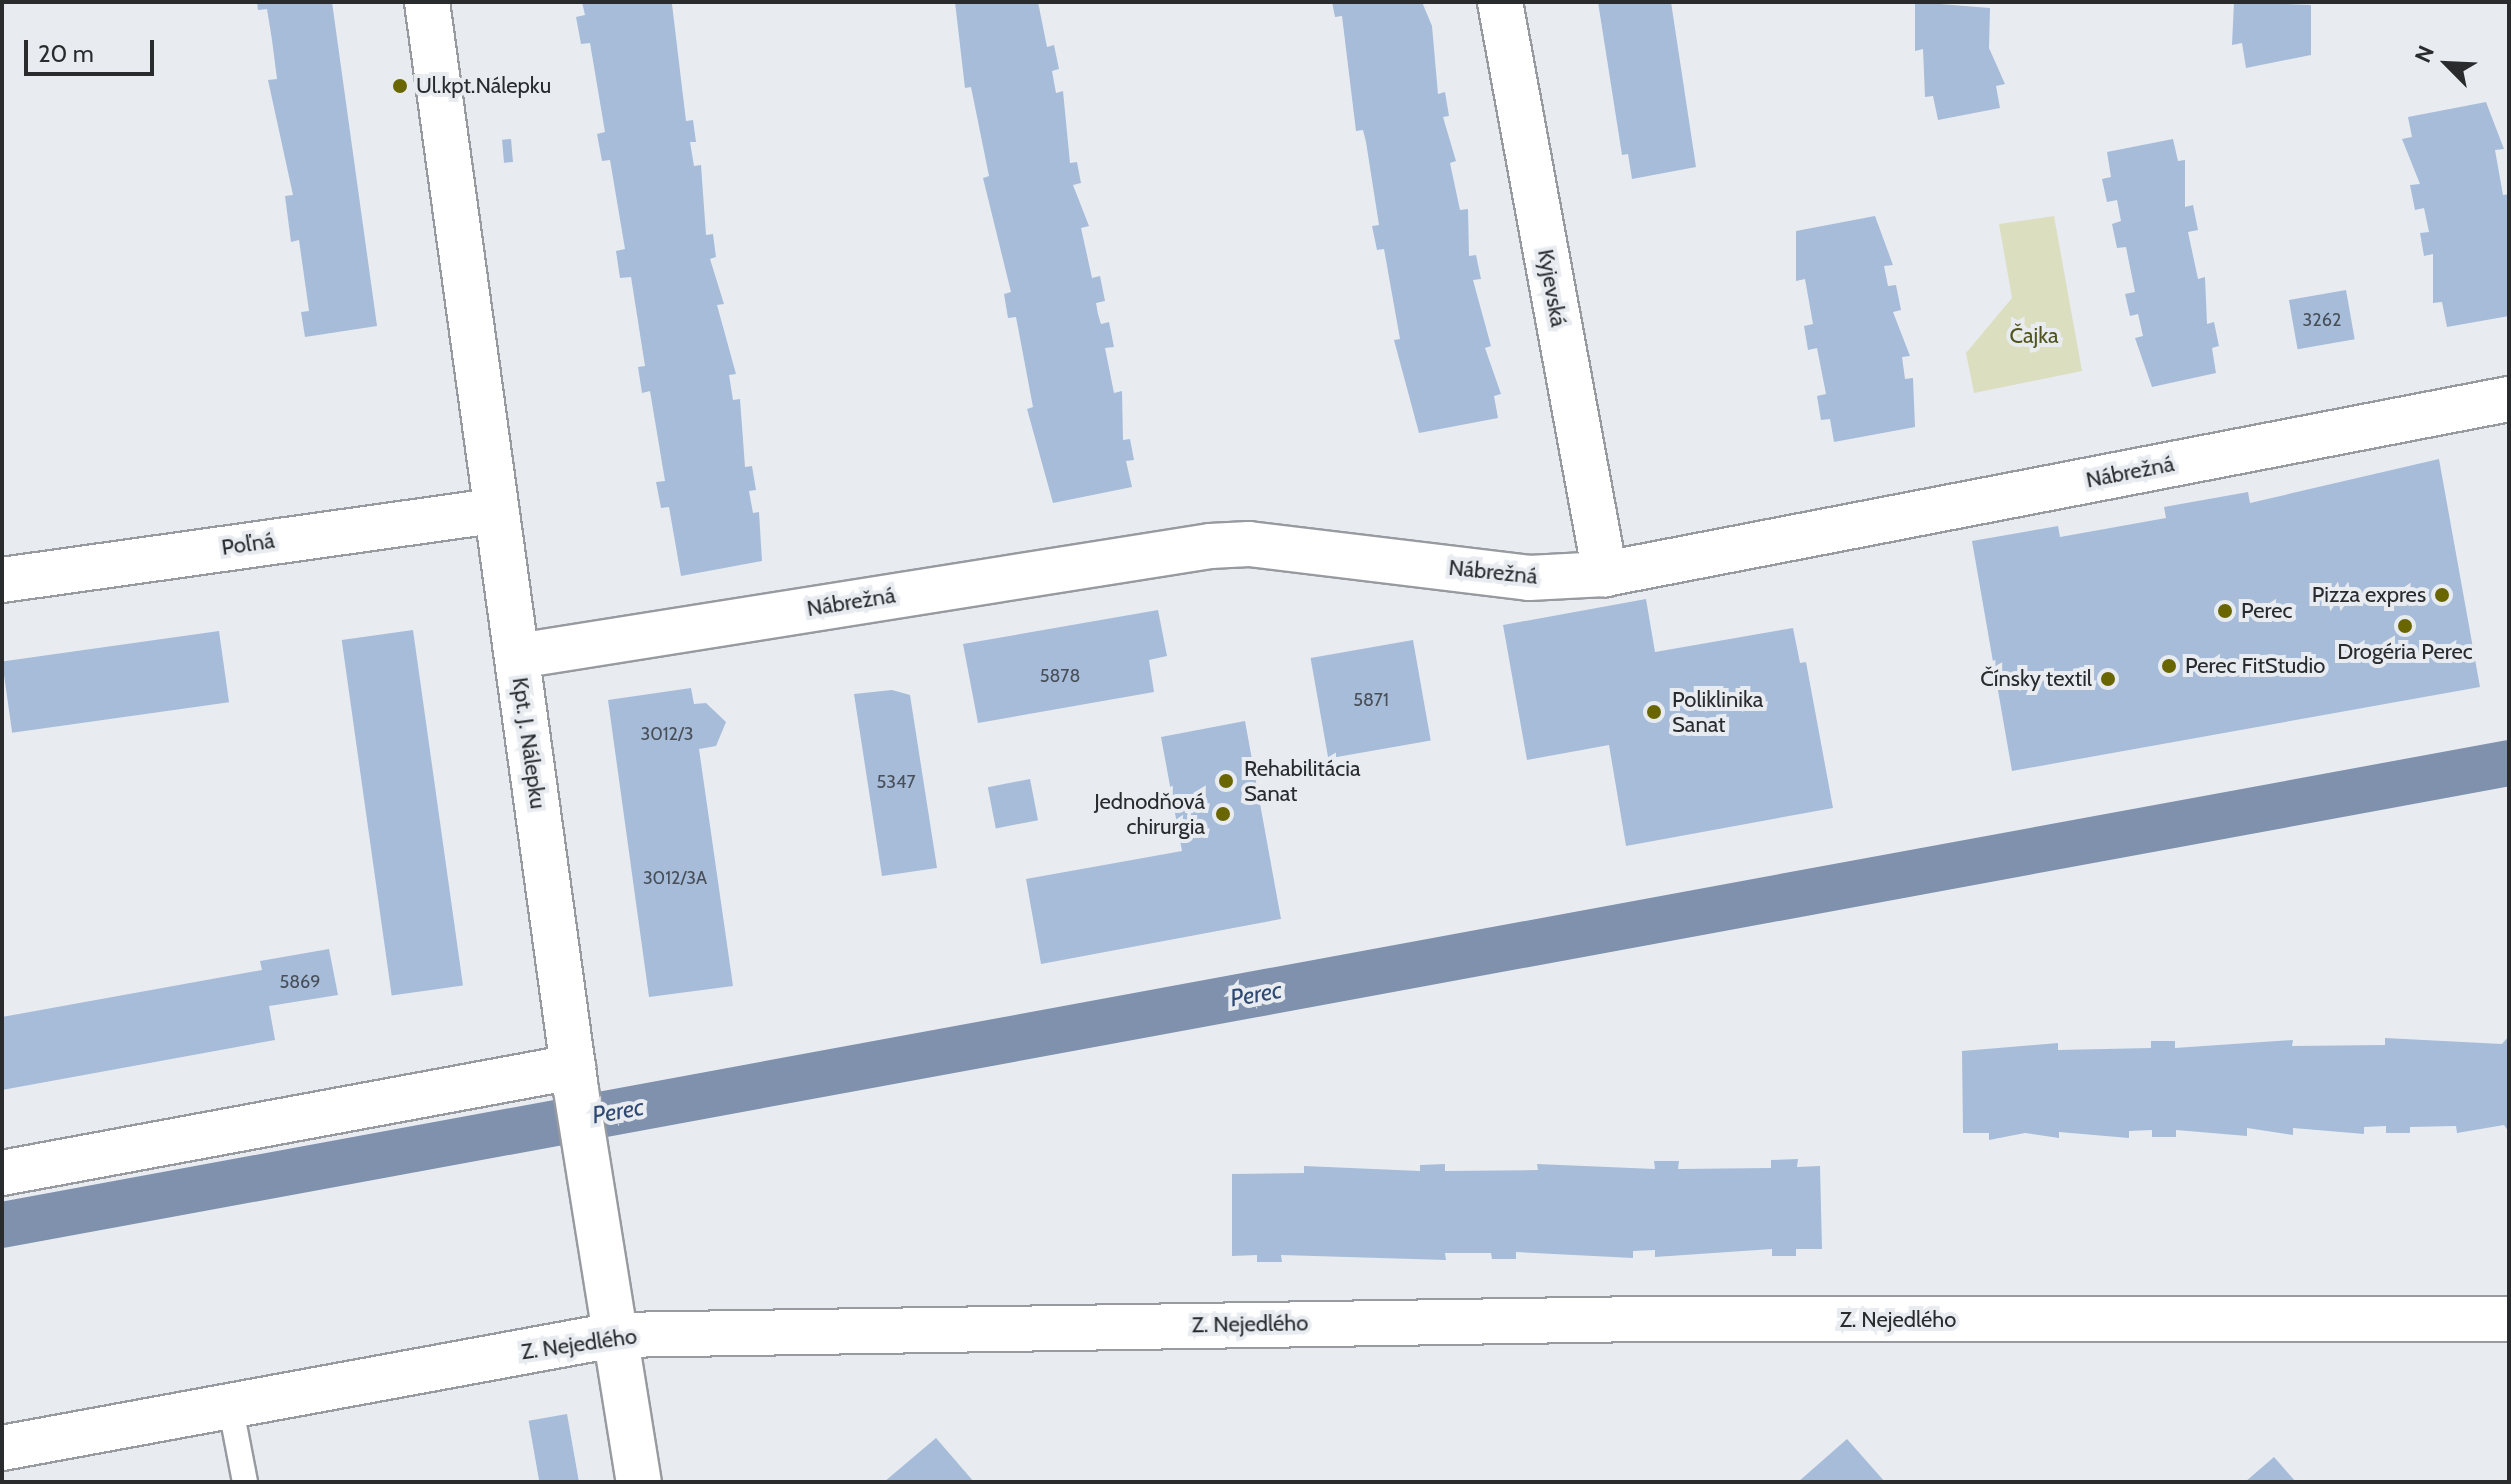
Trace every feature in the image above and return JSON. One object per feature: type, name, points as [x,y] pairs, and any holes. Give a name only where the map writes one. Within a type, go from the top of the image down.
[{"type":"street","name":"Kpt. J. Nálepku","points":[[427,2],[574,1078],[639,1482]]},
{"type":"street","name":"Kyjevská","points":[[1500,2],[1605,574]]},
{"type":"street","name":"Nábrežná","points":[[518,656],[1210,546],[1249,544],[1529,578],[1605,574],[2509,399]]},
{"type":"street","name":"Poľná","points":[[2,580],[277,539],[495,511]]},
{"type":"street","points":[[2,1173],[574,1078]]},
{"type":"street","name":"Z. Nejedlého","points":[[2,1448],[614,1335],[1648,1319],[2509,1319]]},
{"type":"lane","points":[[230,1404],[245,1482]]},
{"type":"green space","name":"Čajka","points":[[2054,216],[2082,371],[1974,393],[1966,353],[2012,298],[1999,224]]},
{"type":"building","points":[[257,2],[332,2],[377,326],[305,337],[301,312],[309,311],[299,240],[291,242],[285,196],[293,195],[268,80],[277,79],[272,40],[267,9],[258,10]]},
{"type":"building","points":[[582,2],[672,4],[686,121],[693,120],[696,142],[690,142],[694,166],[701,165],[706,235],[713,234],[716,257],[710,259],[724,304],[717,305],[736,374],[729,375],[733,400],[740,399],[745,467],[752,466],[756,490],[749,491],[753,513],[759,512],[762,561],[681,576],[669,507],[661,508],[656,482],[665,481],[650,391],[642,393],[638,367],[645,366],[631,277],[620,278],[616,251],[625,249],[610,160],[602,161],[597,134],[605,132],[590,43],[581,44],[576,17],[585,15]]},
{"type":"building","points":[[955,2],[1038,2],[1047,47],[1054,45],[1059,69],[1052,71],[1056,93],[1063,91],[1070,163],[1077,162],[1081,183],[1073,185],[1089,226],[1081,228],[1092,278],[1100,276],[1105,301],[1096,303],[1101,324],[1109,322],[1114,347],[1105,348],[1114,393],[1122,391],[1123,440],[1130,439],[1134,460],[1126,461],[1132,487],[1053,503],[1027,409],[1033,407],[1016,317],[1008,318],[1004,294],[1011,292],[983,178],[989,176],[971,87],[965,88]]},
{"type":"building","points":[[1332,2],[1422,2],[1432,26],[1438,94],[1445,92],[1449,116],[1443,117],[1456,161],[1450,163],[1460,210],[1468,209],[1469,256],[1476,255],[1481,279],[1473,280],[1491,346],[1485,348],[1501,394],[1494,396],[1498,418],[1419,433],[1394,340],[1400,339],[1384,249],[1377,250],[1372,226],[1379,225],[1366,142],[1363,130],[1356,131],[1342,16],[1335,17]]},
{"type":"building","points":[[1598,2],[1671,2],[1696,167],[1632,179],[1628,154],[1622,155]]},
{"type":"building","points":[[1915,2],[1990,8],[1989,48],[2005,84],[1996,86],[2000,108],[1938,120],[1933,96],[1925,97],[1923,49],[1915,51]]},
{"type":"building","points":[[2234,2],[2311,5],[2311,55],[2246,68],[2242,43],[2232,45]]},
{"type":"building","points":[[2486,102],[2504,149],[2495,150],[2503,195],[2509,194],[2509,316],[2447,327],[2442,302],[2433,303],[2433,254],[2424,256],[2420,233],[2429,232],[2424,208],[2415,210],[2410,185],[2420,184],[2402,139],[2412,137],[2408,117]]},
{"type":"building","points":[[511,139],[513,162],[504,163],[502,140]]},
{"type":"building","points":[[2173,139],[2178,161],[2185,160],[2185,207],[2193,205],[2198,230],[2188,232],[2198,279],[2205,277],[2207,324],[2214,322],[2219,346],[2212,348],[2216,373],[2152,387],[2135,338],[2143,336],[2138,314],[2130,316],[2125,294],[2135,292],[2126,247],[2117,248],[2112,224],[2121,221],[2117,200],[2107,202],[2102,179],[2111,177],[2107,152]]},
{"type":"building","points":[[1875,216],[1893,265],[1884,266],[1888,286],[1896,285],[1901,310],[1893,312],[1910,356],[1902,357],[1905,379],[1913,378],[1915,427],[1834,442],[1830,419],[1821,420],[1817,396],[1826,394],[1817,348],[1808,350],[1804,326],[1813,324],[1805,279],[1796,281],[1796,231]]},
{"type":"building","points":[[2346,290],[2355,339],[2298,349],[2289,300]]},
{"type":"building","name":"Perec","points":[[2439,459],[2480,687],[2012,771],[1972,541],[2058,526],[2060,537],[2166,518],[2164,507],[2248,492],[2250,503]]},
{"type":"building","points":[[1646,599],[1655,652],[1793,628],[1800,663],[1806,662],[1833,808],[1626,846],[1609,745],[1527,760],[1503,625]]},
{"type":"building","points":[[1158,610],[1167,656],[1149,660],[1154,692],[978,723],[963,644]]},
{"type":"building","points":[[413,630],[463,986],[392,996],[342,640]]},
{"type":"building","points":[[219,631],[229,702],[12,733],[2,661]]},
{"type":"building","points":[[1413,640],[1431,740],[1328,759],[1311,658]]},
{"type":"building","points":[[691,688],[694,704],[706,703],[726,722],[716,746],[699,749],[733,986],[649,997],[608,700]]},
{"type":"building","points":[[892,690],[910,695],[937,868],[882,876],[854,694]]},
{"type":"building","points":[[1245,721],[1281,919],[1041,964],[1026,879],[1182,851],[1161,737]]},
{"type":"building","points":[[1030,779],[1038,820],[996,828],[988,787]]},
{"type":"building","points":[[329,949],[338,995],[269,1006],[275,1040],[2,1090],[2,1017],[262,970],[260,961]]},
{"type":"building","points":[[2509,1036],[2509,1132],[2504,1125],[2457,1133],[2456,1126],[2410,1127],[2410,1133],[2386,1133],[2386,1126],[2364,1127],[2364,1134],[2293,1128],[2293,1135],[2247,1128],[2247,1136],[2176,1130],[2176,1137],[2152,1137],[2152,1130],[2129,1131],[2129,1138],[2059,1132],[2059,1138],[2025,1133],[1989,1140],[1989,1133],[1963,1133],[1962,1051],[2058,1043],[2058,1050],[2151,1048],[2151,1041],[2175,1041],[2175,1048],[2293,1040],[2292,1046],[2385,1045],[2385,1038],[2502,1044]]},
{"type":"building","points":[[1798,1159],[1797,1167],[1820,1166],[1822,1249],[1796,1249],[1796,1256],[1772,1256],[1772,1249],[1655,1257],[1655,1250],[1633,1251],[1633,1258],[1516,1252],[1516,1259],[1492,1259],[1491,1253],[1445,1253],[1446,1260],[1281,1255],[1282,1262],[1257,1262],[1257,1255],[1232,1256],[1232,1174],[1304,1173],[1304,1166],[1420,1171],[1420,1165],[1445,1164],[1445,1171],[1538,1170],[1537,1164],[1655,1169],[1654,1161],[1679,1161],[1678,1169],[1771,1168],[1771,1160]]},
{"type":"building","points":[[567,1414],[579,1482],[539,1482],[529,1421]]},
{"type":"building","points":[[936,1438],[974,1482],[884,1482]]},
{"type":"building","points":[[1847,1439],[1885,1482],[1798,1482]]},
{"type":"building","points":[[2274,1457],[2296,1482],[2245,1482]]},
{"type":"waterway","name":"Perec","points":[[2,1225],[2509,763]]},
{"type":"place","name":"Ul.kpt.Nálepku","points":[[400,86]]},
{"type":"place","name":"Pizza expres","points":[[2442,595]]},
{"type":"place","name":"Perec","points":[[2225,611]]},
{"type":"place","name":"Drogéria Perec","points":[[2405,626]]},
{"type":"place","name":"Perec FitStudio","points":[[2169,666]]},
{"type":"place","name":"Čínsky textil","points":[[2108,679]]},
{"type":"place","name":"Poliklinika Sanat","points":[[1654,712]]},
{"type":"place","name":"Rehabilitácia Sanat","points":[[1226,781]]},
{"type":"place","name":"Jednodňová chirurgia","points":[[1223,814]]}]
